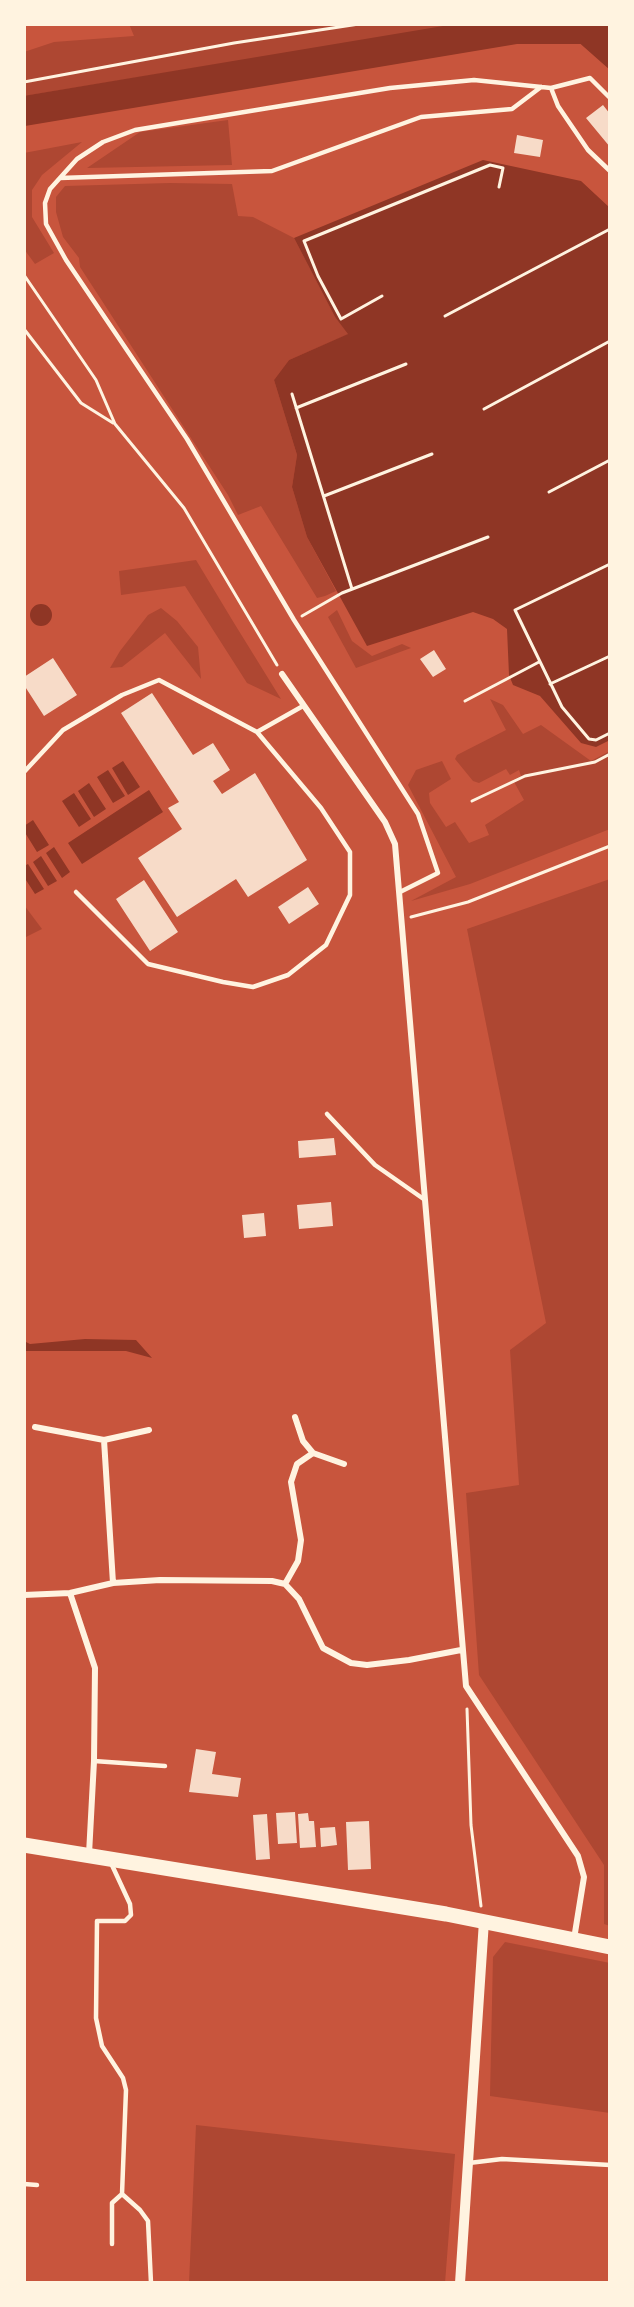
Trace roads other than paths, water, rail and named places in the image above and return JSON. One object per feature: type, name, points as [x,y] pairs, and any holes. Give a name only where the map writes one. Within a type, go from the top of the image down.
[{"type":"main road","points":[[24,1845],[484,1921],[610,1947]]},
{"type":"street","points":[[282,674],[385,822],[395,844],[461,1650],[466,1686],[578,1856],[584,1877],[574,1939]]},
{"type":"street","points":[[295,1417],[303,1441],[313,1453],[344,1464]]},
{"type":"street","points":[[35,1427],[104,1440],[149,1430]]},
{"type":"street","points":[[104,1440],[113,1583]]},
{"type":"street","points":[[285,1584],[298,1561],[300,1540],[291,1482],[297,1464],[313,1453]]},
{"type":"street","points":[[24,1595],[70,1593],[113,1583],[207,1579],[285,1584],[299,1599],[323,1648],[351,1663],[367,1665],[461,1650]]},
{"type":"street","points":[[70,1593],[95,1668],[94,1761],[88,1855]]},
{"type":"street","points":[[460,2283],[484,1921]]},
{"type":"lane","points":[[400,892],[438,873],[418,814],[294,620],[187,439],[66,260],[46,224],[45,203],[50,189],[77,159],[104,142],[135,130],[390,88],[474,80],[551,88],[590,78],[609,97]]},
{"type":"lane","points":[[60,178],[272,171],[421,117],[512,109],[540,87]]},
{"type":"lane","points":[[551,88],[558,106],[588,150],[610,171]]},
{"type":"lane","points":[[24,772],[63,730],[122,695],[159,680],[257,732],[321,808],[350,852],[350,895],[326,945],[288,975],[253,987],[148,964],[76,892]]},
{"type":"lane","points":[[257,732],[303,706]]},
{"type":"lane","points":[[327,1114],[375,1165],[424,1200]]},
{"type":"lane","points":[[94,1761],[165,1766]]},
{"type":"lane","points":[[109,1858],[130,1904],[131,1915],[125,1921],[96,1921],[96,2018],[102,2046],[119,2069],[126,2091],[122,2194],[112,2203],[112,2244]]},
{"type":"lane","points":[[469,2163],[502,2159],[610,2165]]},
{"type":"lane","points":[[24,2184],[37,2185]]},
{"type":"lane","points":[[122,2194],[140,2210],[148,2221],[151,2283]]},
{"type":"waterway","points":[[24,111],[516,29],[610,29]]}]
